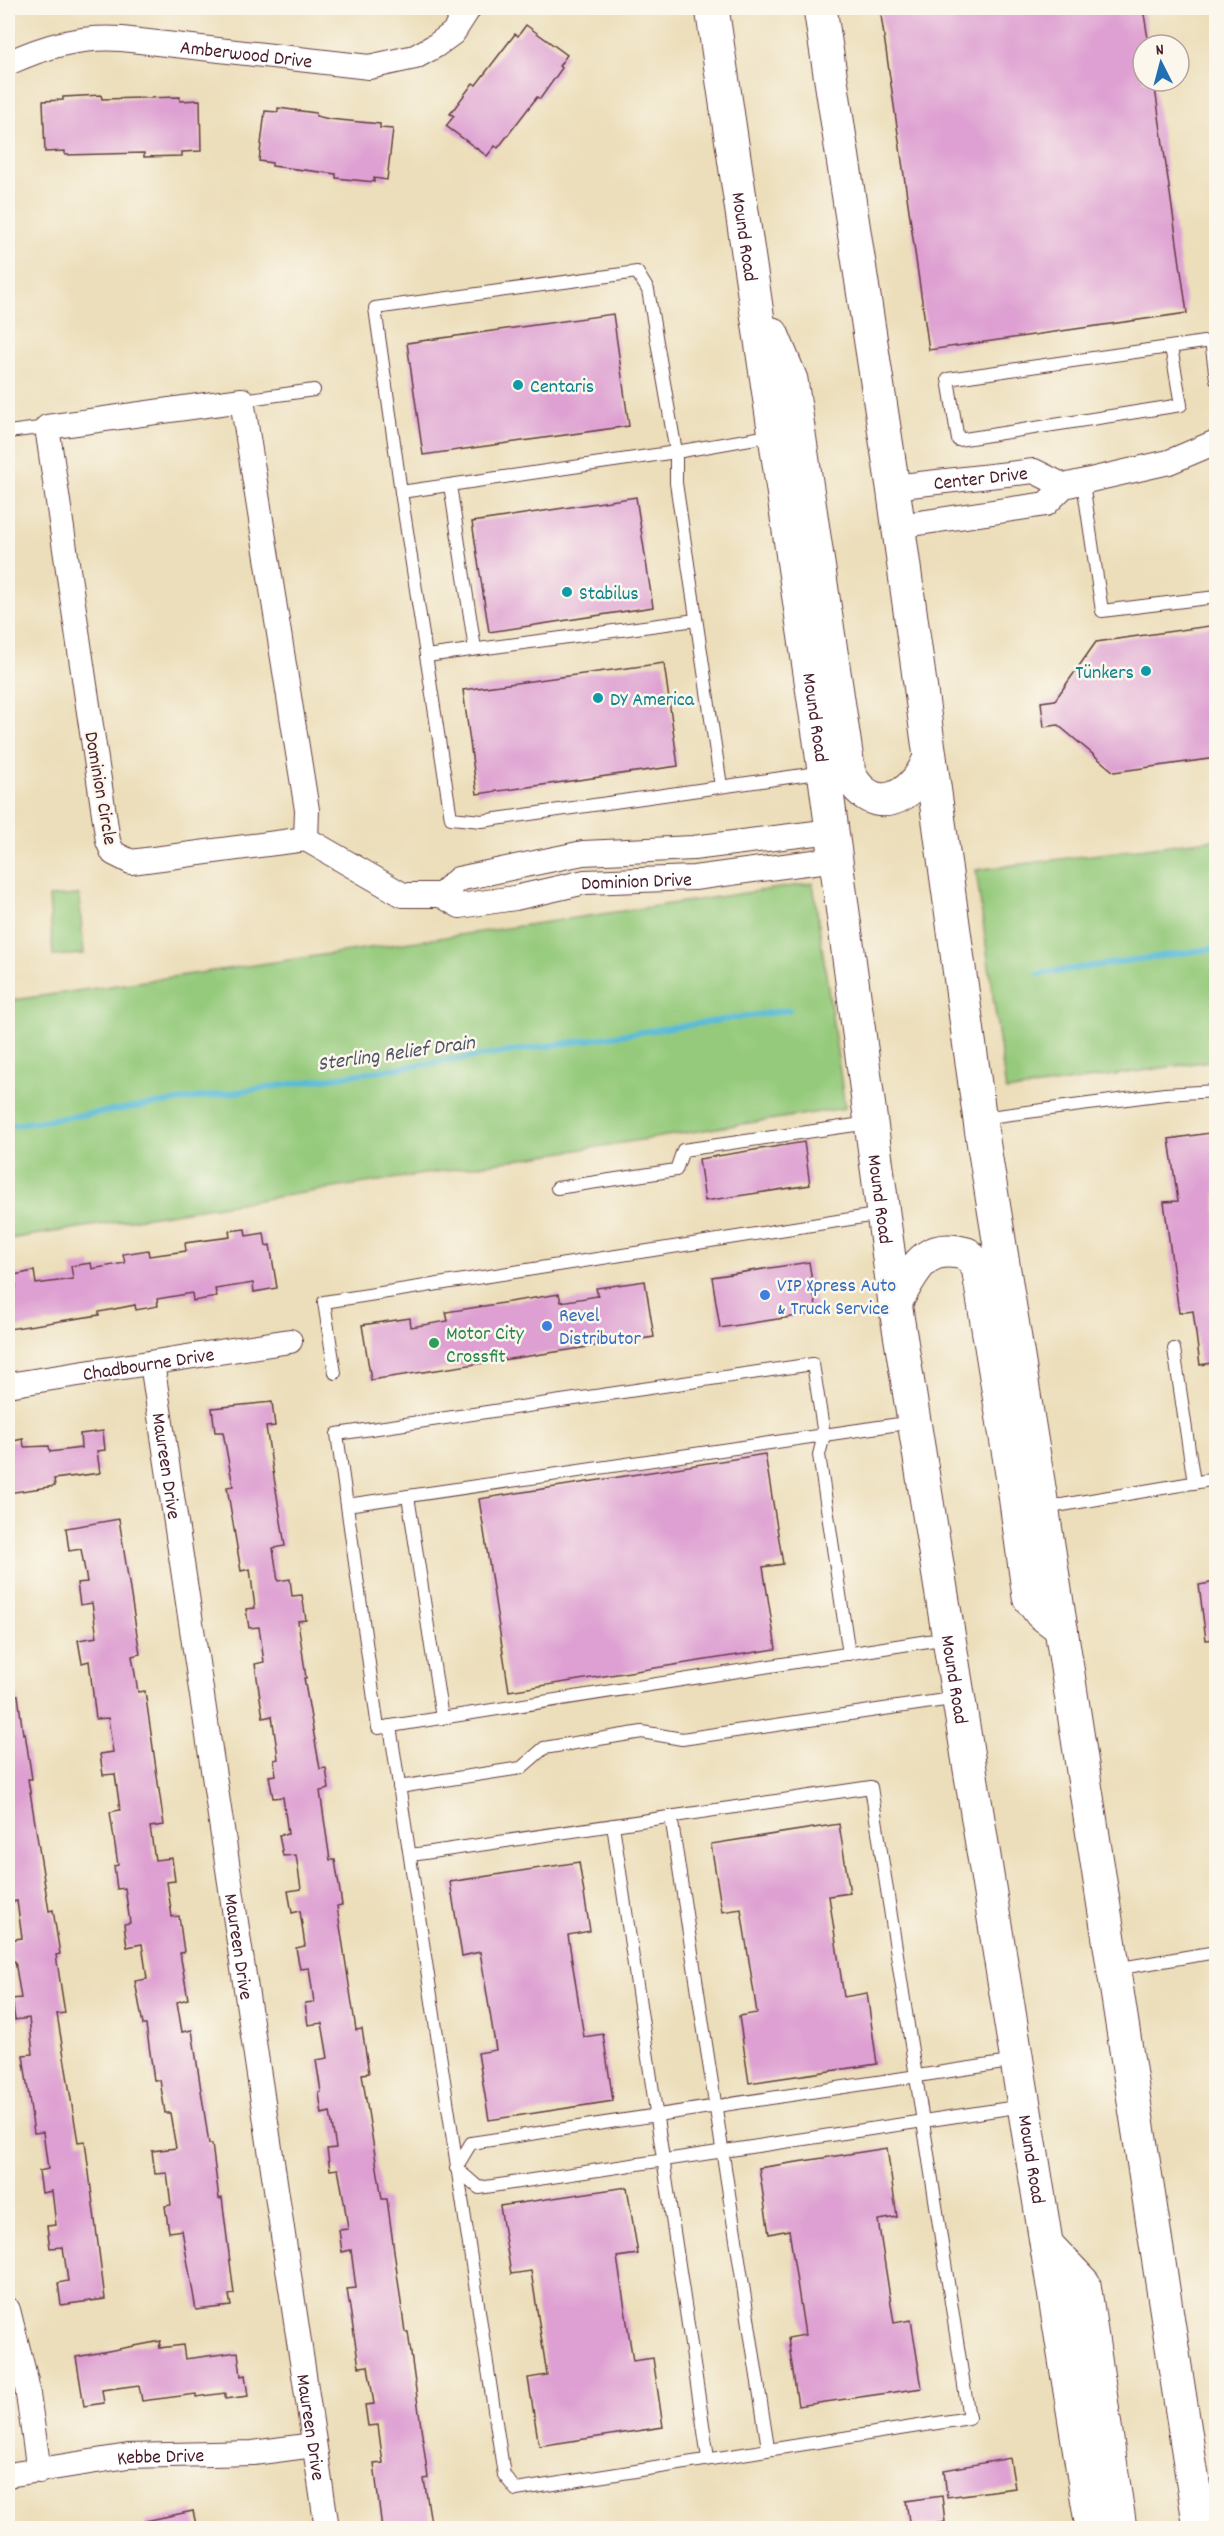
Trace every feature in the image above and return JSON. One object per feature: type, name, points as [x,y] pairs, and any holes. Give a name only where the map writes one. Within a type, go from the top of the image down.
[{"type":"main road","name":"Mound Road","points":[[712,8],[754,294],[787,433],[836,770],[834,845],[895,1303],[1092,2529]]},
{"type":"main road","points":[[808,8],[825,40]]},
{"type":"main road","points":[[820,8],[894,488],[929,760],[980,1118],[1043,1508],[1113,1969],[1206,2492],[1200,2529]]},
{"type":"main road","points":[[836,770],[863,793],[881,799],[892,798],[911,790],[918,782],[929,760]]},
{"type":"main road","points":[[895,1303],[925,1256],[939,1250],[967,1254],[978,1267],[1013,1480],[1029,1597],[1041,1613],[1061,1628]]},
{"type":"main road","points":[[1047,2245],[1084,2284],[1120,2529]]},
{"type":"street","name":"Amberwood Drive","points":[[8,63],[66,41],[98,38],[369,67],[415,57],[435,46],[453,33],[468,8]]},
{"type":"street","points":[[47,427],[243,400],[307,810],[306,839]]},
{"type":"street","name":"Dominion Circle","points":[[47,427],[108,841],[113,853],[131,862],[306,839]]},
{"type":"street","name":"Center Drive","points":[[898,526],[1046,504],[1073,484],[1169,462],[1216,442]]},
{"type":"street","name":"Center Drive","points":[[894,488],[1034,471],[1073,484]]},
{"type":"street","name":"Dominion Drive","points":[[306,839],[403,895],[441,895],[458,879],[583,853],[647,865],[693,848],[834,845]]},
{"type":"street","name":"Chadbourne Drive","points":[[8,1385],[290,1341]]},
{"type":"street","name":"Maureen Drive","points":[[152,1363],[327,2529]]},
{"type":"street","points":[[8,2310],[26,2381],[39,2470]]},
{"type":"street","name":"Kebbe Drive","points":[[8,2475],[128,2456],[253,2453],[314,2445]]},
{"type":"lane","points":[[721,786],[676,483],[676,452],[648,290],[637,273],[375,308],[451,818],[482,820],[836,770]]},
{"type":"lane","points":[[1171,347],[1181,405],[958,440],[948,379],[1214,340],[1216,379]]},
{"type":"lane","points":[[243,400],[314,390]]},
{"type":"lane","points":[[8,432],[47,427]]},
{"type":"lane","points":[[401,492],[676,452],[787,433]]},
{"type":"lane","points":[[1073,484],[1102,611],[1216,597]]},
{"type":"lane","points":[[450,485],[475,649]]},
{"type":"lane","points":[[426,656],[696,620]]},
{"type":"lane","points":[[980,1118],[1164,1094],[1216,1091]]},
{"type":"lane","points":[[557,1188],[676,1170],[683,1150],[871,1123]]},
{"type":"lane","points":[[335,1373],[324,1302],[883,1214]]},
{"type":"lane","points":[[1174,1349],[1194,1483]]},
{"type":"lane","points":[[849,1654],[819,1455],[824,1435],[813,1364],[337,1434],[378,1728],[849,1654],[949,1638]]},
{"type":"lane","points":[[347,1505],[914,1422]]},
{"type":"lane","points":[[1043,1508],[1216,1479]]},
{"type":"lane","points":[[408,1496],[442,1718]]},
{"type":"lane","points":[[399,1787],[521,1768],[544,1748],[642,1732],[682,1739],[959,1698]]},
{"type":"lane","points":[[390,1726],[504,2475],[516,2490],[768,2448],[969,2418],[871,1787],[411,1855]]},
{"type":"lane","points":[[670,1816],[768,2448]]},
{"type":"lane","points":[[613,1825],[708,2458]]},
{"type":"lane","points":[[1113,1969],[1216,1952]]},
{"type":"lane","points":[[456,2168],[471,2143],[1017,2061]]},
{"type":"lane","points":[[456,2168],[479,2188],[1025,2106]]},
{"type":"green space","points":[[1216,839],[1216,1060],[1006,1091],[976,870]]},
{"type":"green space","name":"Sterling Relief Drain","points":[[813,883],[845,1108],[8,1239],[8,1001]]},
{"type":"green space","points":[[79,895],[84,954],[53,956],[49,897]]},
{"type":"building","points":[[880,8],[1143,8],[1147,33],[1131,33],[1131,93],[1156,93],[1187,313],[929,350]]},
{"type":"building","points":[[526,25],[567,55],[559,66],[562,68],[540,99],[537,97],[498,148],[495,146],[487,156],[446,126],[454,116],[450,114],[473,83],[476,85],[515,34],[518,36]]},
{"type":"building","points":[[101,95],[102,99],[180,97],[180,101],[200,100],[201,151],[182,152],[182,156],[144,157],[144,153],[65,155],[65,151],[45,152],[43,101],[63,100],[63,97]]},
{"type":"building","points":[[278,108],[316,113],[316,116],[329,119],[380,124],[380,128],[393,129],[387,180],[374,178],[374,182],[336,178],[336,174],[272,166],[272,163],[259,161],[265,111],[278,112]]},
{"type":"building","name":"Centaris","points":[[613,314],[629,426],[423,455],[407,343]]},
{"type":"building","points":[[636,497],[653,607],[489,632],[472,522]]},
{"type":"building","name":"Tünkers","points":[[1216,625],[1216,758],[1114,772],[1058,725],[1044,727],[1041,702],[1055,700],[1096,642]]},
{"type":"building","points":[[664,663],[678,766],[477,794],[463,690]]},
{"type":"building","points":[[1216,1132],[1216,1362],[1200,1365],[1193,1311],[1179,1313],[1164,1202],[1178,1201],[1169,1139]]},
{"type":"building","points":[[804,1142],[810,1185],[705,1201],[699,1159]]},
{"type":"building","points":[[245,1229],[246,1236],[264,1233],[266,1246],[270,1245],[277,1288],[254,1292],[253,1283],[215,1289],[217,1297],[193,1301],[192,1293],[157,1299],[158,1306],[136,1310],[135,1305],[99,1312],[99,1315],[9,1329],[8,1288],[16,1287],[14,1275],[34,1271],[36,1284],[73,1279],[71,1266],[91,1263],[92,1269],[125,1263],[123,1254],[148,1250],[149,1256],[186,1251],[185,1243],[230,1237],[229,1231]]},
{"type":"building","name":"VIP Xpress Auto & Truck Service","points":[[809,1262],[817,1313],[720,1328],[712,1277]]},
{"type":"building","points":[[645,1281],[654,1337],[371,1380],[362,1325],[410,1318],[411,1327],[448,1321],[446,1312],[559,1294],[561,1302],[598,1296],[596,1288]]},
{"type":"building","points":[[272,1402],[275,1426],[266,1427],[285,1546],[273,1548],[278,1581],[290,1579],[292,1596],[302,1595],[306,1620],[298,1621],[306,1678],[304,1678],[320,1769],[326,1768],[329,1789],[320,1791],[330,1860],[335,1860],[342,1905],[337,1906],[356,2030],[362,2029],[369,2073],[362,2074],[382,2199],[387,2199],[405,2332],[408,2332],[428,2478],[424,2479],[432,2529],[382,2529],[374,2464],[383,2463],[378,2425],[368,2426],[365,2405],[374,2404],[368,2366],[359,2367],[347,2289],[356,2288],[351,2250],[342,2252],[339,2230],[348,2229],[344,2201],[338,2169],[330,2170],[327,2149],[336,2148],[330,2112],[322,2114],[319,2093],[321,2092],[316,2060],[328,2058],[322,2023],[308,2025],[305,2003],[314,2002],[309,1968],[300,1969],[296,1948],[305,1946],[300,1911],[292,1913],[288,1891],[301,1889],[296,1855],[283,1856],[279,1835],[288,1834],[283,1797],[273,1798],[269,1776],[276,1775],[274,1760],[278,1759],[277,1750],[272,1716],[263,1718],[255,1664],[264,1662],[259,1627],[249,1628],[246,1609],[255,1608],[250,1569],[241,1571],[227,1487],[233,1486],[223,1432],[215,1432],[212,1408]]},
{"type":"building","points":[[103,1431],[105,1450],[97,1451],[100,1473],[54,1479],[55,1486],[8,1493],[8,1442],[23,1439],[24,1447],[49,1446],[50,1452],[81,1448],[80,1434]]},
{"type":"building","points":[[765,1454],[783,1564],[763,1567],[776,1649],[509,1691],[479,1499]]},
{"type":"building","points":[[119,1519],[140,1654],[132,1656],[138,1692],[145,1691],[164,1825],[150,1827],[155,1860],[172,1858],[175,1881],[167,1882],[172,1917],[179,1916],[184,1952],[180,1953],[188,1999],[177,2002],[182,2032],[192,2030],[209,2144],[212,2144],[219,2199],[222,2198],[234,2294],[229,2295],[231,2306],[196,2310],[182,2230],[169,2232],[165,2206],[171,2205],[167,2173],[155,2174],[152,2151],[176,2148],[170,2113],[165,2113],[160,2080],[154,2080],[146,2025],[143,2025],[135,1981],[147,1979],[142,1944],[127,1947],[124,1924],[130,1923],[125,1888],[117,1889],[114,1866],[118,1865],[110,1812],[120,1810],[115,1774],[103,1775],[100,1754],[113,1752],[108,1718],[96,1719],[89,1661],[82,1663],[78,1640],[97,1637],[92,1603],[80,1605],[77,1583],[87,1582],[81,1549],[69,1551],[66,1528]]},
{"type":"building","points":[[1216,1582],[1216,1639],[1206,1640],[1199,1585]]},
{"type":"building","points":[[8,1695],[18,1695],[23,1734],[25,1733],[32,1779],[28,1779],[49,1911],[53,1910],[60,1954],[56,1955],[65,2013],[57,2014],[78,2142],[85,2141],[105,2299],[61,2305],[58,2283],[68,2281],[63,2247],[50,2248],[47,2226],[56,2225],[52,2191],[42,2193],[39,2171],[48,2169],[43,2132],[34,2133],[23,2055],[33,2054],[29,2018],[15,2020],[12,1999],[21,1998],[15,1961],[8,1962],[8,1940],[22,1938],[17,1901],[8,1903]]},
{"type":"building","points":[[839,1824],[850,1893],[829,1896],[844,1997],[867,1993],[877,2064],[749,2083],[739,2016],[757,2013],[741,1909],[722,1912],[711,1844]]},
{"type":"building","points":[[579,1862],[590,1931],[568,1935],[584,2037],[603,2034],[613,2101],[489,2120],[478,2053],[496,2050],[480,1952],[462,1956],[450,1882]]},
{"type":"building","points":[[887,2148],[897,2217],[878,2220],[894,2323],[911,2320],[922,2388],[798,2406],[788,2338],[805,2335],[789,2230],[769,2234],[759,2168]]},
{"type":"building","points":[[627,2187],[638,2254],[617,2257],[633,2361],[653,2358],[663,2427],[539,2446],[528,2378],[547,2375],[531,2271],[511,2274],[500,2206]]},
{"type":"building","points":[[161,2341],[159,2348],[183,2345],[185,2359],[238,2352],[241,2376],[245,2375],[248,2396],[225,2399],[225,2393],[196,2397],[196,2394],[142,2401],[139,2385],[102,2390],[104,2403],[84,2406],[76,2357]]},
{"type":"building","points":[[1010,2458],[1015,2488],[947,2497],[944,2470]]},
{"type":"building","points":[[942,2496],[945,2522],[910,2528],[906,2501]]},
{"type":"building","points":[[193,2511],[197,2529],[146,2529],[145,2521]]},
{"type":"waterway","name":"Sterling Relief Drain","points":[[1039,974],[1216,948]]},
{"type":"waterway","name":"Sterling Relief Drain","points":[[8,1126],[789,1010]]},
{"type":"place","name":"Centaris","points":[[518,385]]},
{"type":"place","name":"Stabilus","points":[[567,592]]},
{"type":"place","name":"Tünkers","points":[[1146,671]]},
{"type":"place","name":"DY America","points":[[598,698]]},
{"type":"place","name":"VIP Xpress Auto & Truck Service","points":[[765,1295]]},
{"type":"place","name":"Revel Distributor","points":[[547,1326]]},
{"type":"place","name":"Motor City Crossfit","points":[[434,1343]]}]
